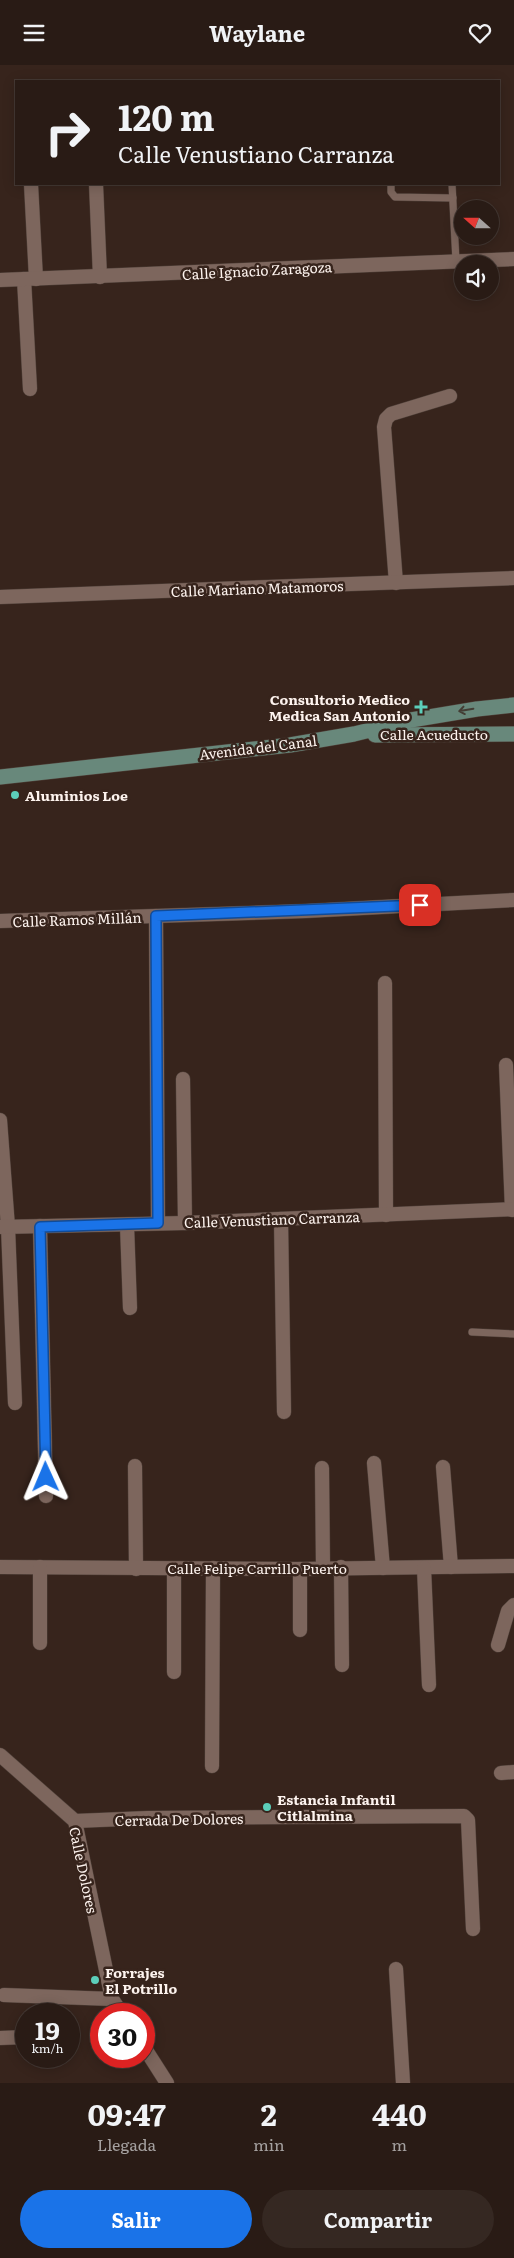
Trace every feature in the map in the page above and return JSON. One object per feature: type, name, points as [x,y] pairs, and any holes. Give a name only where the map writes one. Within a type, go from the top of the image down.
[{"type":"main road","name":"Avenida del Canal","points":[[0,777],[290,745],[354,734],[411,720],[514,705]]},
{"type":"main road","name":"Calle Acueducto","points":[[354,734],[514,734]]},
{"type":"street","points":[[30,389],[32,185]]},
{"type":"street","points":[[96,185],[100,277]]},
{"type":"street","name":"Calle Ignacio Zaragoza","points":[[499,260],[514,259]]},
{"type":"street","name":"Calle Ignacio Zaragoza","points":[[0,280],[454,261]]},
{"type":"street","points":[[396,583],[384,427],[386,419],[391,414],[450,396]]},
{"type":"street","name":"Calle Mariano Matamoros","points":[[0,597],[514,578]]},
{"type":"street","name":"Calle Ramos Millán","points":[[0,921],[306,911],[514,900]]},
{"type":"street","points":[[156,916],[158,1223]]},
{"type":"street","points":[[385,983],[386,1215]]},
{"type":"street","points":[[506,1065],[513,1210]]},
{"type":"street","points":[[183,1079],[185,1223]]},
{"type":"street","points":[[0,1120],[4,1227],[15,1403]]},
{"type":"street","name":"Calle Venustiano Carranza","points":[[4,1227],[127,1225],[513,1210]]},
{"type":"street","points":[[281,1219],[284,1412]]},
{"type":"street","points":[[127,1225],[130,1308]]},
{"type":"street","points":[[40,1227],[46,1496]]},
{"type":"street","points":[[374,1463],[384,1568]]},
{"type":"street","points":[[135,1466],[136,1569]]},
{"type":"street","points":[[443,1467],[451,1567]]},
{"type":"street","points":[[322,1468],[323,1568]]},
{"type":"street","name":"Calle Felipe Carrillo Puerto","points":[[0,1567],[300,1569],[514,1566]]},
{"type":"street","points":[[40,1567],[40,1643]]},
{"type":"street","points":[[341,1567],[342,1665]]},
{"type":"street","points":[[212,1766],[213,1568]]},
{"type":"street","points":[[424,1568],[429,1685]]},
{"type":"street","points":[[174,1569],[174,1672]]},
{"type":"street","points":[[300,1569],[300,1630]]},
{"type":"street","points":[[498,1645],[508,1611],[514,1605]]},
{"type":"street","name":"Calle Dolores","points":[[0,1755],[75,1821],[112,1999],[115,2003]]},
{"type":"street","name":"Cerrada De Dolores","points":[[75,1821],[464,1816],[468,1820],[473,1929]]},
{"type":"street","points":[[396,1969],[403,2083]]},
{"type":"street","points":[[4,1995],[112,1999]]},
{"type":"street","points":[[0,2037],[15,2037]]},
{"type":"street","points":[[155,2064],[167,2083]]},
{"type":"lane","points":[[391,185],[391,191],[395,197],[453,198]]},
{"type":"lane","points":[[452,185],[456,255]]},
{"type":"lane","points":[[472,1333],[514,1335]]},
{"type":"place","name":"Consultorio Medico Medica San Antonio","points":[[421,707]]},
{"type":"place","name":"Aluminios Loe","points":[[15,795]]},
{"type":"place","name":"Estancia Infantil Citlalmina","points":[[267,1807]]},
{"type":"place","name":"Forrajes El Potrillo","points":[[95,1980]]},
{"type":"route","points":[[46,1477],[40,1227],[158,1223],[156,916],[420,905]]}]
